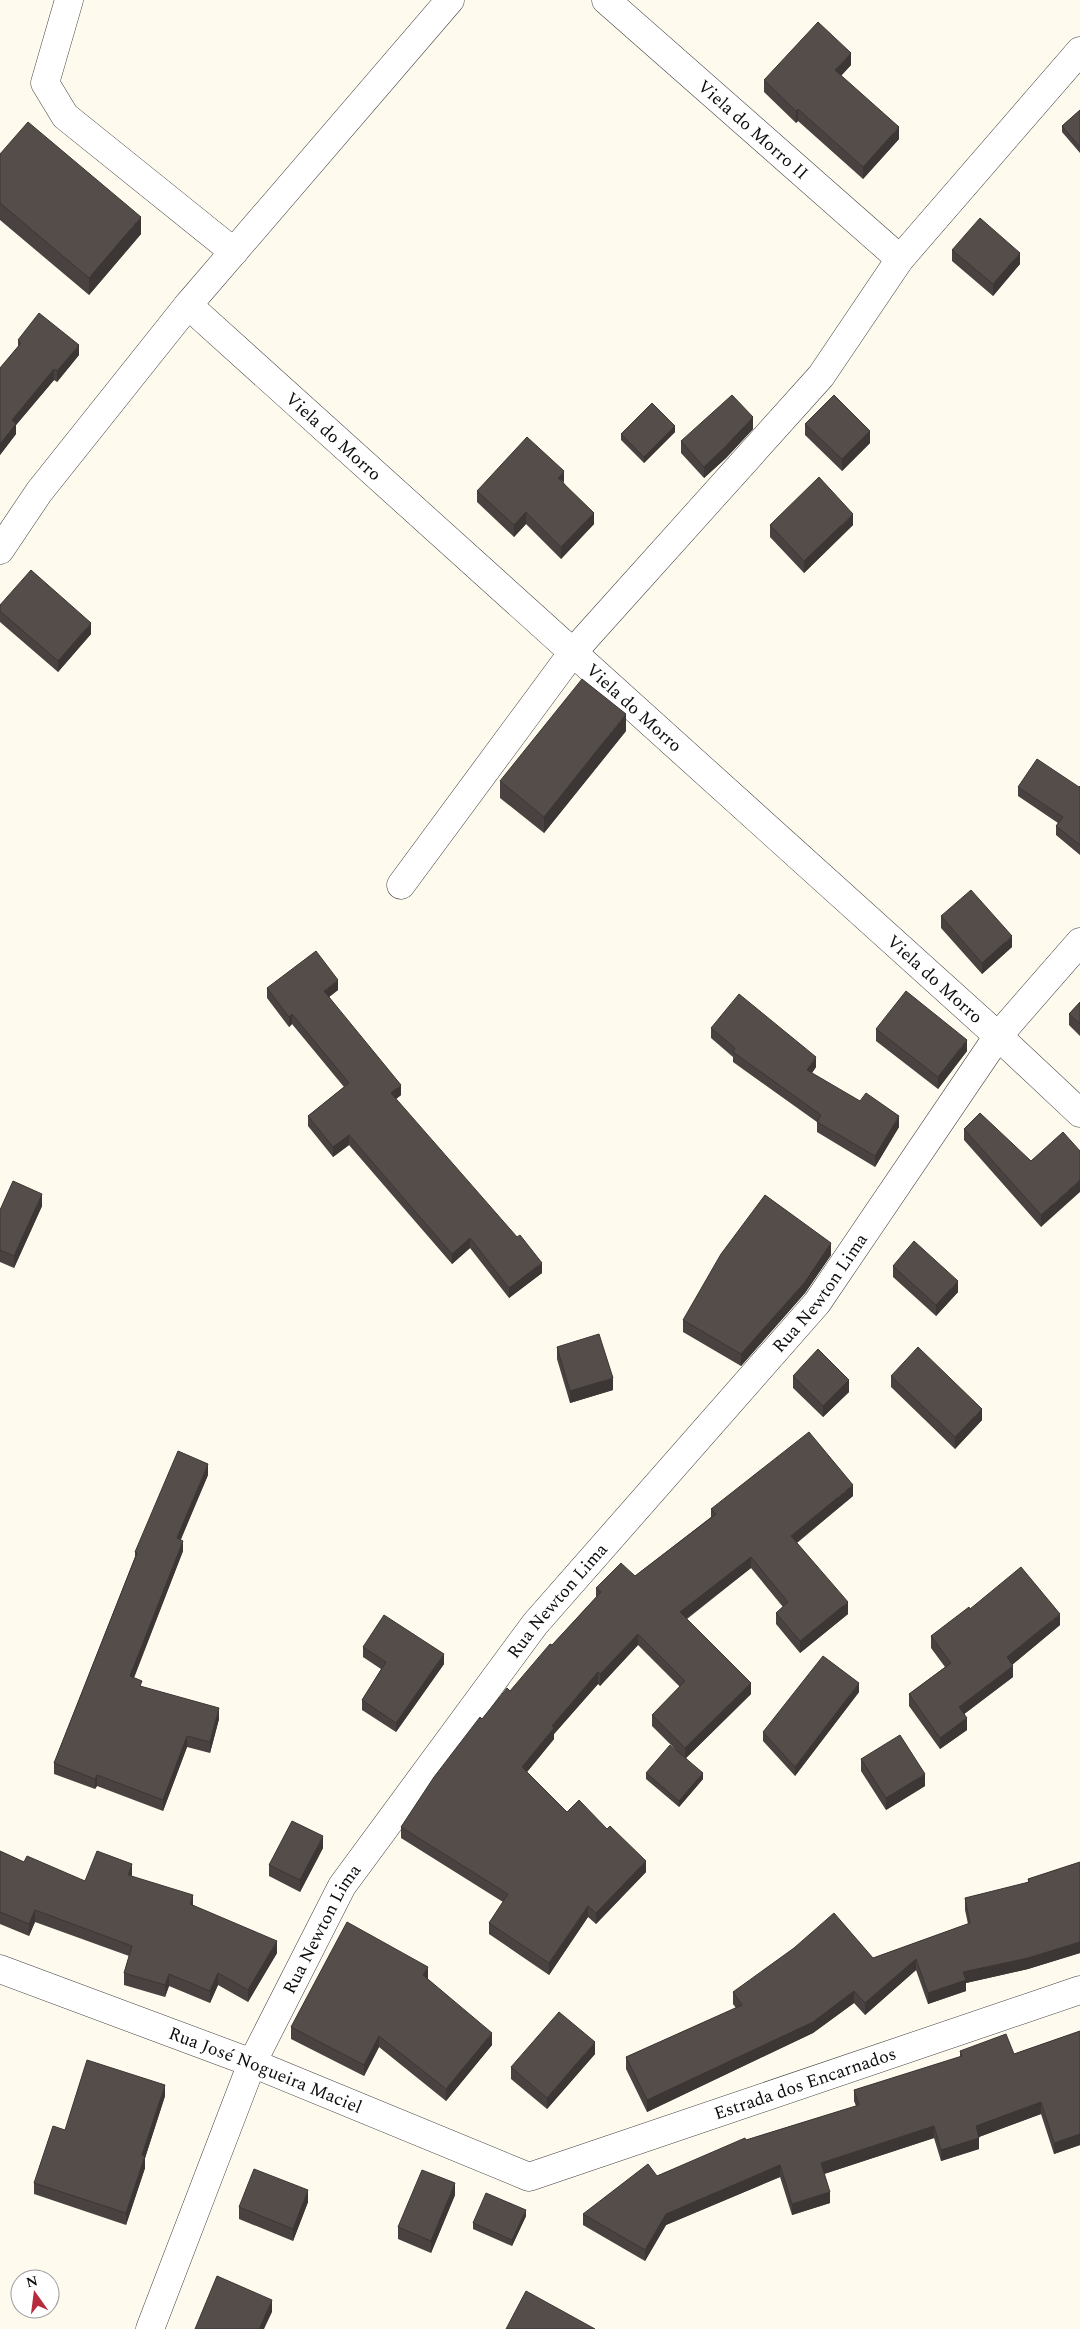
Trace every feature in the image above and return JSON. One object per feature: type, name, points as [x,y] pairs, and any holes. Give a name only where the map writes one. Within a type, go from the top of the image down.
[{"type":"street","points":[[69,0],[45,83],[65,116],[234,252]]},
{"type":"street","points":[[0,550],[39,492],[188,305],[450,0]]},
{"type":"street","name":"Viela do Morro II","points":[[606,0],[900,260]]},
{"type":"street","points":[[401,885],[573,652],[822,376],[900,260],[1080,51]]},
{"type":"street","name":"Viela do Morro","points":[[188,305],[998,1036],[1080,1113]]},
{"type":"street","name":"Rua Newton Lima","points":[[150,2329],[252,2063],[342,1886],[535,1624],[817,1303],[998,1036],[1080,942]]},
{"type":"street","name":"Rua José Nogueira Maciel","points":[[0,1969],[252,2063],[529,2177]]},
{"type":"street","name":"Estrada dos Encarnados","points":[[529,2177],[1080,1990]]},
{"type":"building","points":[[818,22],[851,53],[835,70],[899,127],[863,167],[798,109],[796,111],[764,80]]},
{"type":"building","points":[[1080,110],[1080,147],[1062,126]]},
{"type":"building","points":[[28,122],[141,217],[89,278],[0,203],[0,154]]},
{"type":"building","points":[[980,218],[1020,253],[993,284],[952,250]]},
{"type":"building","points":[[39,313],[79,345],[57,371],[54,369],[12,420],[16,424],[0,444],[0,368],[21,343],[18,340]]},
{"type":"building","points":[[732,395],[753,417],[704,467],[681,441]]},
{"type":"building","points":[[834,395],[870,431],[842,459],[805,424]]},
{"type":"building","points":[[652,403],[675,426],[644,457],[621,434]]},
{"type":"building","points":[[527,437],[564,471],[558,478],[594,513],[561,547],[526,512],[514,525],[477,491]]},
{"type":"building","points":[[819,477],[853,514],[804,561],[770,525]]},
{"type":"building","points":[[31,570],[91,623],[58,661],[0,611],[0,605]]},
{"type":"building","points":[[582,679],[626,714],[544,817],[500,781]]},
{"type":"building","points":[[1037,759],[1080,786],[1080,845],[1056,826],[1063,817],[1018,787]]},
{"type":"building","points":[[971,890],[1012,936],[982,963],[941,916]]},
{"type":"building","points":[[316,951],[338,980],[324,991],[401,1085],[391,1093],[517,1237],[520,1235],[542,1263],[509,1288],[470,1238],[452,1254],[349,1135],[333,1147],[308,1116],[349,1083],[292,1014],[289,1017],[267,988]]},
{"type":"building","points":[[906,991],[967,1040],[938,1077],[876,1029]]},
{"type":"building","points":[[739,994],[816,1057],[807,1070],[860,1101],[866,1093],[899,1116],[875,1156],[817,1122],[821,1115],[733,1052],[735,1048],[711,1028]]},
{"type":"building","points":[[1080,1002],[1080,1024],[1069,1014]]},
{"type":"building","points":[[980,1113],[1031,1161],[1063,1132],[1080,1151],[1080,1180],[1041,1215],[964,1129]]},
{"type":"building","points":[[13,1181],[42,1194],[14,1256],[0,1250],[0,1210]]},
{"type":"building","points":[[765,1195],[831,1243],[805,1282],[741,1354],[683,1320],[721,1254]]},
{"type":"building","points":[[914,1241],[958,1281],[936,1305],[893,1266]]},
{"type":"building","points":[[599,1334],[613,1378],[570,1391],[557,1347]]},
{"type":"building","points":[[918,1347],[982,1409],[955,1437],[891,1376]]},
{"type":"building","points":[[818,1349],[849,1380],[823,1406],[793,1376]]},
{"type":"building","points":[[809,1432],[853,1485],[791,1536],[848,1602],[800,1641],[776,1613],[788,1602],[751,1557],[680,1612],[751,1683],[685,1748],[652,1715],[685,1681],[638,1634],[600,1674],[598,1672],[552,1726],[554,1728],[522,1767],[567,1812],[579,1800],[607,1829],[610,1826],[646,1861],[596,1913],[588,1906],[549,1963],[489,1923],[508,1894],[401,1827],[434,1777],[480,1717],[482,1719],[507,1688],[510,1691],[550,1644],[552,1645],[601,1592],[596,1588],[621,1563],[635,1576],[716,1514],[711,1509]]},
{"type":"building","points":[[178,1451],[208,1464],[177,1538],[183,1541],[130,1676],[142,1681],[140,1686],[219,1708],[210,1742],[187,1736],[163,1800],[97,1775],[95,1779],[54,1763],[137,1553],[135,1552]]},
{"type":"building","points":[[1021,1567],[1060,1614],[1007,1657],[1013,1666],[959,1707],[967,1718],[940,1738],[909,1694],[951,1663],[931,1636],[969,1607],[970,1609]]},
{"type":"building","points":[[384,1615],[444,1654],[396,1723],[362,1700],[386,1662],[363,1647]]},
{"type":"building","points":[[823,1656],[859,1683],[795,1767],[763,1732]]},
{"type":"building","points":[[900,1735],[925,1774],[886,1798],[861,1759]]},
{"type":"building","points":[[670,1745],[703,1773],[679,1801],[646,1773]]},
{"type":"building","points":[[292,1821],[323,1836],[300,1880],[269,1865]]},
{"type":"building","points":[[0,1851],[24,1862],[27,1856],[85,1881],[97,1851],[132,1864],[128,1875],[193,1895],[190,1904],[277,1941],[248,1990],[218,1973],[210,1991],[169,1974],[165,1985],[124,1973],[132,1946],[35,1910],[29,1924],[0,1912]]},
{"type":"building","points":[[1080,1862],[1080,1942],[1028,1958],[963,1972],[966,1980],[928,1993],[916,1959],[865,2003],[854,1991],[813,2022],[647,2100],[626,2057],[742,2005],[733,1992],[794,1948],[834,1913],[873,1958],[970,1923],[965,1898],[1029,1882],[1028,1879]]},
{"type":"building","points":[[347,1922],[428,1967],[423,1975],[492,2033],[446,2089],[379,2036],[364,2065],[291,2027]]},
{"type":"building","points":[[559,2012],[595,2042],[547,2098],[511,2067]]},
{"type":"building","points":[[1080,2031],[1080,2134],[1054,2143],[1041,2102],[976,2126],[979,2138],[941,2150],[934,2126],[821,2163],[830,2192],[792,2204],[780,2165],[666,2214],[645,2250],[583,2214],[648,2164],[657,2176],[745,2138],[746,2140],[859,2105],[854,2090],[962,2056],[960,2051],[1006,2034],[1014,2054]]},
{"type":"building","points":[[87,2060],[165,2085],[142,2155],[145,2156],[126,2213],[34,2183],[53,2126],[65,2130]]},
{"type":"building","points":[[254,2169],[308,2190],[293,2229],[239,2207]]},
{"type":"building","points":[[422,2170],[455,2183],[431,2241],[398,2227]]},
{"type":"building","points":[[486,2193],[526,2210],[512,2240],[473,2223]]},
{"type":"building","points":[[217,2276],[272,2300],[259,2329],[195,2329]]},
{"type":"building","points":[[526,2291],[595,2329],[506,2329]]}]
